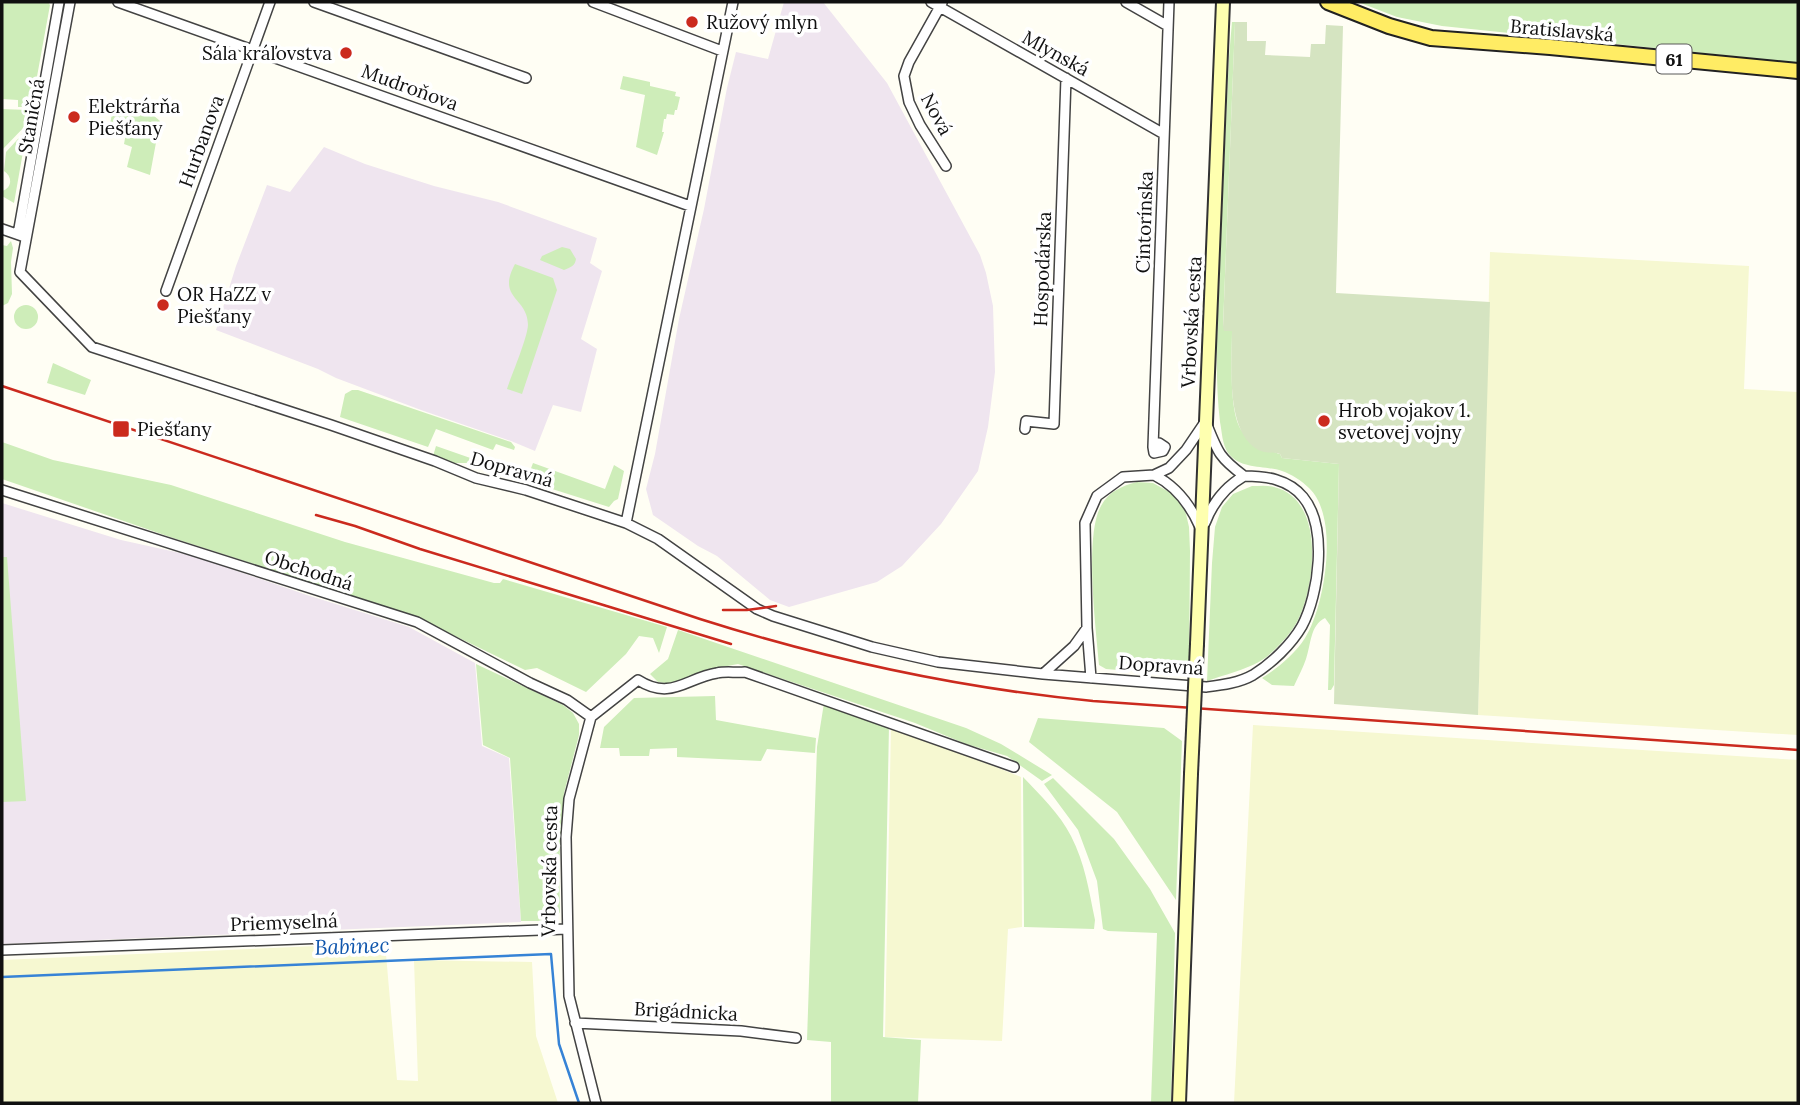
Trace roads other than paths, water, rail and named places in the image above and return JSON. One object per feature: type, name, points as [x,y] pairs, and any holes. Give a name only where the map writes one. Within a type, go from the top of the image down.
[{"type":"main road","name":"Vrbovská cesta","points":[[1179,1103],[1223,2]]},
{"type":"main road","name":"Bratislavská","points":[[1328,2],[1389,26],[1431,38],[1798,72]]},
{"type":"street","name":"Staničná","points":[[22,236],[59,2]]},
{"type":"street","name":"Staničná","points":[[22,236],[70,2]]},
{"type":"street","name":"Mudroňova","points":[[118,2],[690,206]]},
{"type":"street","name":"Hurbanova","points":[[166,292],[270,2]]},
{"type":"street","points":[[314,2],[526,78]]},
{"type":"street","points":[[593,2],[722,51]]},
{"type":"street","points":[[626,523],[733,2]]},
{"type":"street","name":"Mlynská","points":[[930,2],[941,4],[1164,134]]},
{"type":"street","points":[[1126,2],[1168,26]]},
{"type":"street","name":"Cintorínska","points":[[1154,443],[1169,2]]},
{"type":"street","name":"Nová","points":[[941,4],[904,76],[909,102],[946,166]]},
{"type":"street","name":"Hospodárska","points":[[1026,429],[1026,421],[1054,424],[1066,78]]},
{"type":"street","points":[[2,229],[22,236]]},
{"type":"street","name":"Dopravná","points":[[22,236],[20,272],[92,346],[331,425],[476,478],[526,490],[626,523],[659,538],[757,609],[872,647],[938,662],[1043,674],[1206,687],[1225,685],[1253,674],[1273,660],[1302,625],[1315,585],[1318,554],[1315,522],[1303,496],[1285,483],[1268,477],[1244,476]]},
{"type":"street","points":[[1154,475],[1172,465],[1196,438],[1206,421]]},
{"type":"street","points":[[1202,531],[1210,510],[1219,497],[1228,486],[1244,476],[1221,457],[1206,421]]},
{"type":"street","points":[[1154,475],[1167,482],[1182,496],[1202,531]]},
{"type":"street","name":"Dopravná","points":[[1091,678],[1085,523],[1097,496],[1123,477],[1154,475]]},
{"type":"street","name":"Obchodná","points":[[2,489],[417,622],[567,700],[591,717]]},
{"type":"street","points":[[1043,674],[1074,646],[1087,628]]},
{"type":"street","points":[[591,717],[638,680],[649,687],[668,689],[717,673],[745,672],[1014,767]]},
{"type":"street","name":"Vrbovská cesta","points":[[591,717],[569,799],[565,850],[569,996],[596,1103]]},
{"type":"street","name":"Priemyselná","points":[[2,950],[567,929]]},
{"type":"street","name":"Brigádnicka","points":[[575,1023],[741,1031],[796,1038]]},
{"type":"waterway","name":"Babinec","points":[[2,977],[551,954],[559,1044],[579,1103]]},
{"type":"railway","points":[[2,386],[748,634],[845,660],[943,680],[1093,701],[1798,750]]},
{"type":"railway","points":[[316,515],[731,644]]},
{"type":"railway","points":[[723,610],[776,606]]},
{"type":"place","name":"Ružový mlyn","points":[[692,22]]},
{"type":"place","name":"Sála kráľovstva","points":[[346,53]]},
{"type":"place","name":"Elektrárňa Piešťany","points":[[74,117]]},
{"type":"place","name":"OR HaZZ v Piešťany","points":[[163,305]]},
{"type":"place","name":"Hrob vojakov 1. svetovej vojny","points":[[1324,421]]},
{"type":"place","name":"Piešťany","points":[[121,429]]}]
